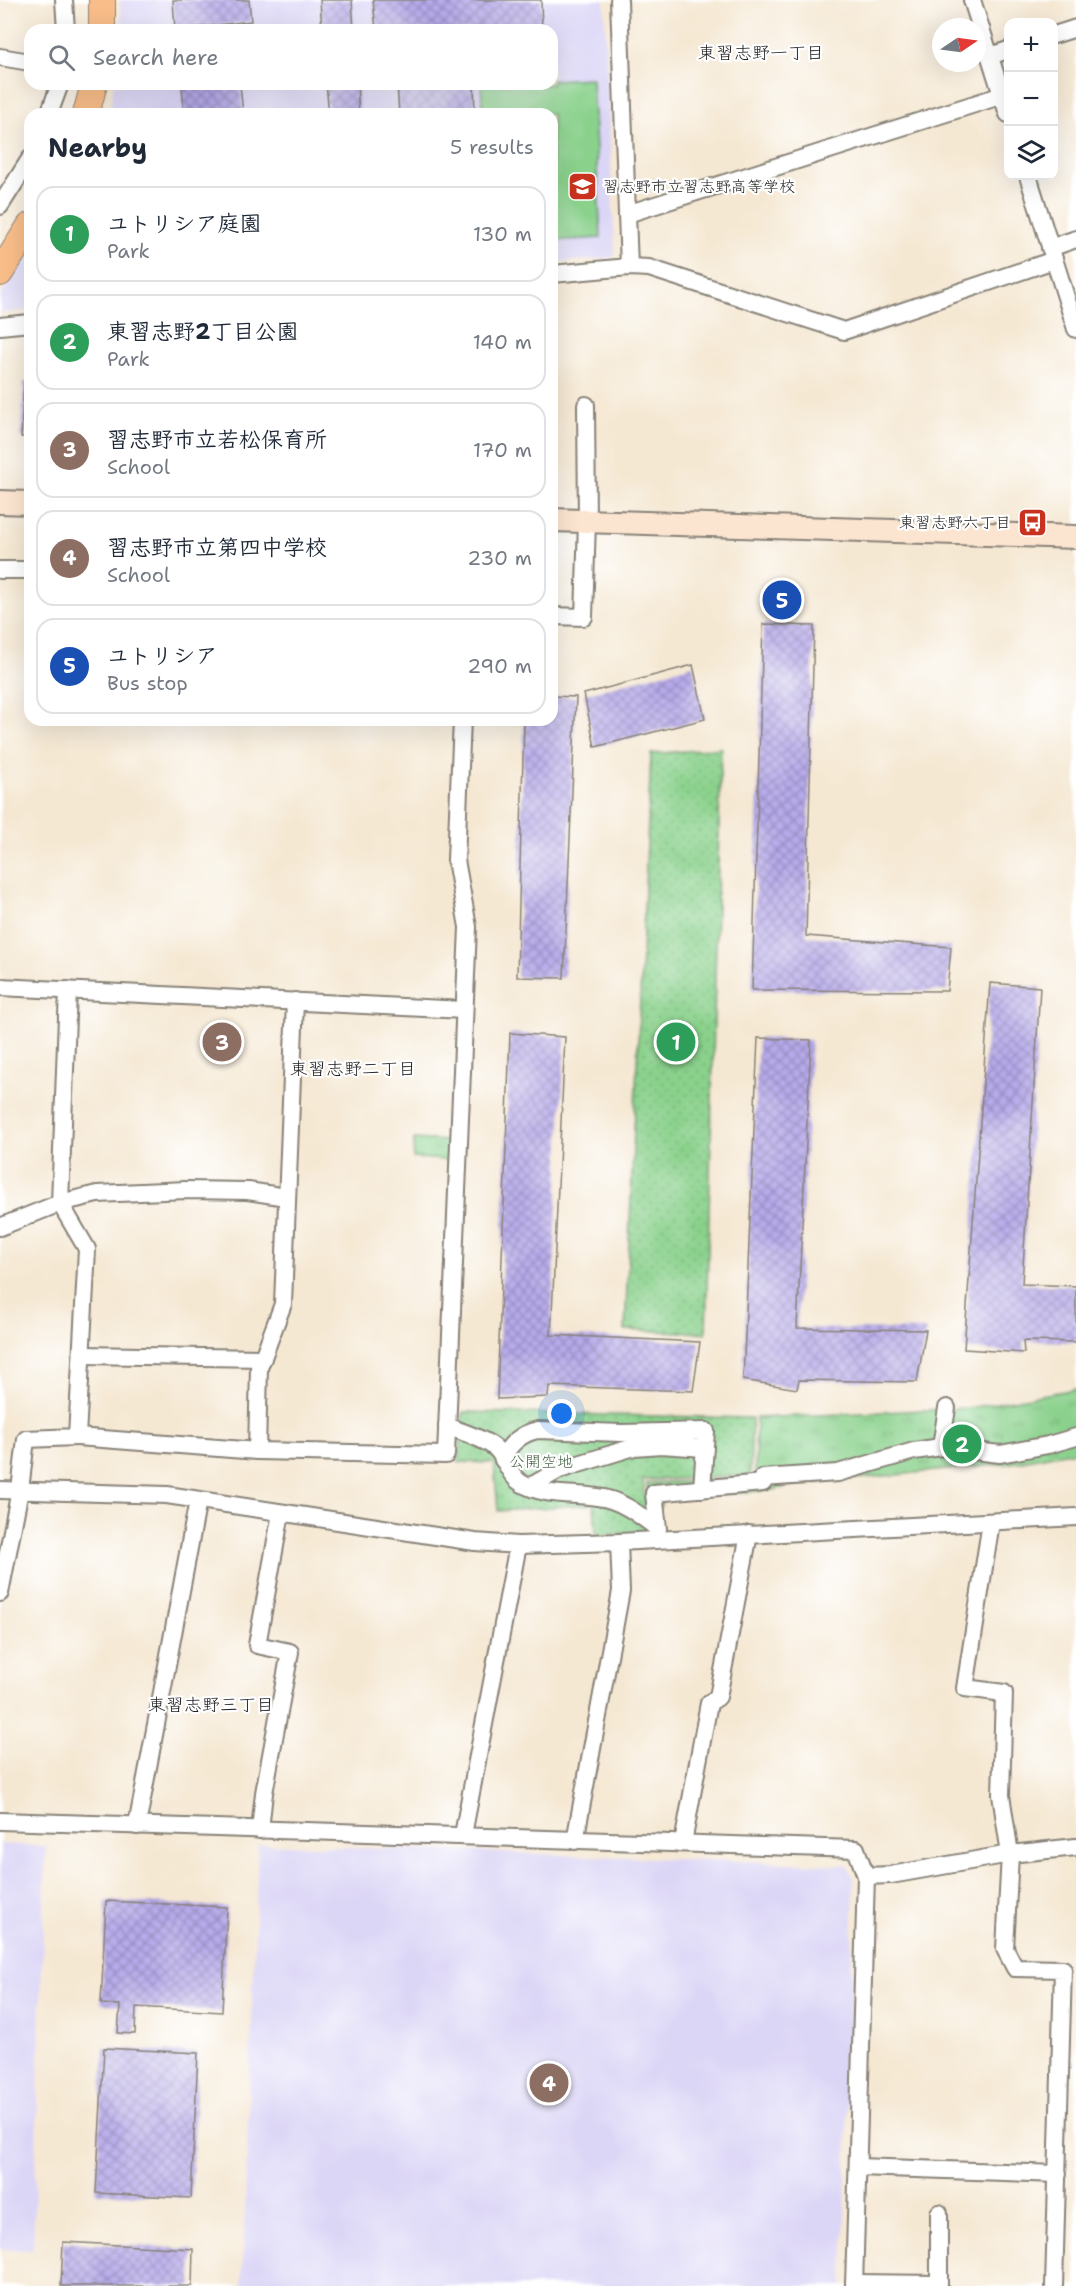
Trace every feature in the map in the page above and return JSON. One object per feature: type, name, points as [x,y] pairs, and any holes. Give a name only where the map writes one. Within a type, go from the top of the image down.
[{"type":"main road","points":[[102,0],[102,24]]},
{"type":"main road","points":[[88,108],[92,90]]},
{"type":"main road","points":[[0,273],[24,235]]},
{"type":"street","points":[[64,0],[66,24]]},
{"type":"street","points":[[619,0],[629,267]]},
{"type":"street","points":[[972,0],[1004,101]]},
{"type":"street","points":[[1058,33],[1076,28]]},
{"type":"street","points":[[990,56],[1004,51]]},
{"type":"street","points":[[0,57],[24,61]]},
{"type":"street","points":[[51,108],[58,90]]},
{"type":"street","points":[[627,214],[1002,95]]},
{"type":"street","points":[[0,206],[24,168]]},
{"type":"street","points":[[1029,180],[1076,329]]},
{"type":"street","points":[[558,273],[629,267],[649,268],[844,331],[1052,254],[1076,239]]},
{"type":"street","points":[[0,326],[24,324]]},
{"type":"street","points":[[558,616],[584,617],[587,521],[586,405]]},
{"type":"street","points":[[0,502],[24,503]]},
{"type":"street","points":[[558,520],[1076,537]]},
{"type":"street","points":[[0,570],[24,570]]},
{"type":"street","points":[[0,1593],[20,1490],[26,1439],[77,1437],[257,1451],[446,1455],[468,927],[456,860],[462,726]]},
{"type":"street","points":[[0,987],[464,1010]]},
{"type":"street","points":[[68,990],[60,1203],[87,1249],[77,1437]]},
{"type":"street","points":[[257,1451],[259,1368],[283,1304],[295,1001]]},
{"type":"street","points":[[0,1227],[60,1203],[98,1194],[186,1190],[248,1191],[286,1197]]},
{"type":"street","points":[[82,1355],[263,1358]]},
{"type":"street","points":[[941,1447],[944,1420]]},
{"type":"street","points":[[447,1426],[493,1446],[516,1479],[557,1495],[607,1498],[636,1512],[658,1529],[654,1493],[763,1483],[762,1478],[838,1473],[914,1451],[941,1447],[1000,1454],[1076,1437]]},
{"type":"street","points":[[503,1460],[506,1452],[516,1441],[531,1431],[622,1433],[706,1431],[702,1489]]},
{"type":"street","points":[[531,1486],[559,1470],[634,1448],[662,1445],[705,1448]]},
{"type":"street","points":[[0,1490],[167,1495],[475,1542],[518,1545],[619,1542],[1076,1517]]},
{"type":"street","points":[[137,1826],[198,1500]]},
{"type":"street","points":[[260,1830],[264,1793],[290,1652],[257,1645],[281,1513]]},
{"type":"street","points":[[991,1522],[964,1688],[1004,1693],[1001,1795],[1010,1854],[1005,1949],[1015,1968],[1063,1969],[1054,2286]]},
{"type":"street","points":[[683,1843],[709,1704],[718,1697],[749,1534]]},
{"type":"street","points":[[575,1841],[621,1591],[619,1542]]},
{"type":"street","points":[[463,1835],[518,1545]]},
{"type":"street","points":[[0,1821],[856,1849],[866,1876],[854,2285],[939,2284],[939,2213]]},
{"type":"street","points":[[866,1876],[891,1875],[1010,1854],[1076,1847]]},
{"type":"street","points":[[858,2167],[1058,2174]]},
{"type":"shaded area","name":"習志野市立習志野高等学校","points":[[120,0],[604,0],[615,257],[558,262],[558,108],[110,108],[113,90],[558,90],[558,24],[122,24]]},
{"type":"shaded area","points":[[24,259],[24,311],[0,313],[0,297]]},
{"type":"shaded area","points":[[0,1844],[46,1846],[33,2250],[0,2249]]},
{"type":"shaded area","points":[[258,1844],[847,1865],[854,1881],[843,2286],[242,2286]]},
{"type":"green space","points":[[592,78],[601,238],[558,241],[558,108],[483,108],[481,90],[558,90],[558,80]]},
{"type":"green space","points":[[721,748],[706,1333],[625,1330],[651,754]]},
{"type":"green space","points":[[414,1139],[448,1141],[447,1160],[413,1158]]},
{"type":"green space","points":[[1076,1389],[1076,1451],[1006,1464],[794,1485],[773,1490],[663,1498],[651,1533],[647,1483],[755,1479],[756,1418],[968,1408]]},
{"type":"green space","name":"公開空地","points":[[463,1412],[752,1418],[750,1476],[643,1480],[648,1532],[596,1535],[594,1504],[498,1511],[494,1463],[459,1462]]},
{"type":"building","points":[[173,0],[249,0],[251,21],[226,24],[175,24]]},
{"type":"building","points":[[320,0],[352,0],[354,24],[322,24]]},
{"type":"building","points":[[373,0],[541,0],[542,24],[375,24]]},
{"type":"building","points":[[182,90],[241,90],[242,108],[184,108]]},
{"type":"building","points":[[327,90],[357,90],[359,108],[328,108]]},
{"type":"building","points":[[397,90],[474,90],[475,108],[399,108]]},
{"type":"building","points":[[24,382],[24,437],[21,437]]},
{"type":"building","points":[[763,624],[814,626],[806,936],[951,947],[947,991],[752,990]]},
{"type":"building","points":[[693,665],[705,719],[595,747],[584,694]]},
{"type":"building","points":[[558,696],[576,697],[564,978],[517,977],[524,726],[558,726]]},
{"type":"building","points":[[990,983],[1040,987],[1022,1284],[1076,1286],[1076,1342],[1023,1341],[1024,1353],[964,1349]]},
{"type":"building","points":[[510,1033],[565,1037],[551,1335],[700,1342],[693,1391],[549,1386],[548,1397],[497,1399]]},
{"type":"building","points":[[758,1038],[811,1040],[797,1328],[926,1330],[917,1382],[799,1380],[797,1389],[743,1380]]},
{"type":"building","points":[[106,1901],[227,1907],[222,2012],[136,2007],[135,2034],[118,2033],[120,2005],[101,2004]]},
{"type":"building","points":[[104,2048],[198,2053],[191,2198],[96,2193]]},
{"type":"building","points":[[63,2242],[193,2249],[192,2286],[61,2286]]},
{"type":"place","name":"習志野市立習志野高等学校","points":[[582,186]]},
{"type":"place","name":"東習志野六丁目","points":[[1032,522]]},
{"type":"place","name":"ユトリシア","points":[[782,600]]},
{"type":"place","name":"習志野市立若松保育所","points":[[222,1042]]},
{"type":"place","name":"ユトリシア庭園","points":[[676,1042]]},
{"type":"place","name":"東習志野2丁目公園","points":[[962,1444]]},
{"type":"place","name":"習志野市立第四中学校","points":[[549,2083]]},
{"type":"district","name":"東習志野一丁目","points":[[761,53]]},
{"type":"district","name":"東習志野二丁目","points":[[353,1069]]},
{"type":"district","name":"東習志野三丁目","points":[[211,1705]]}]
